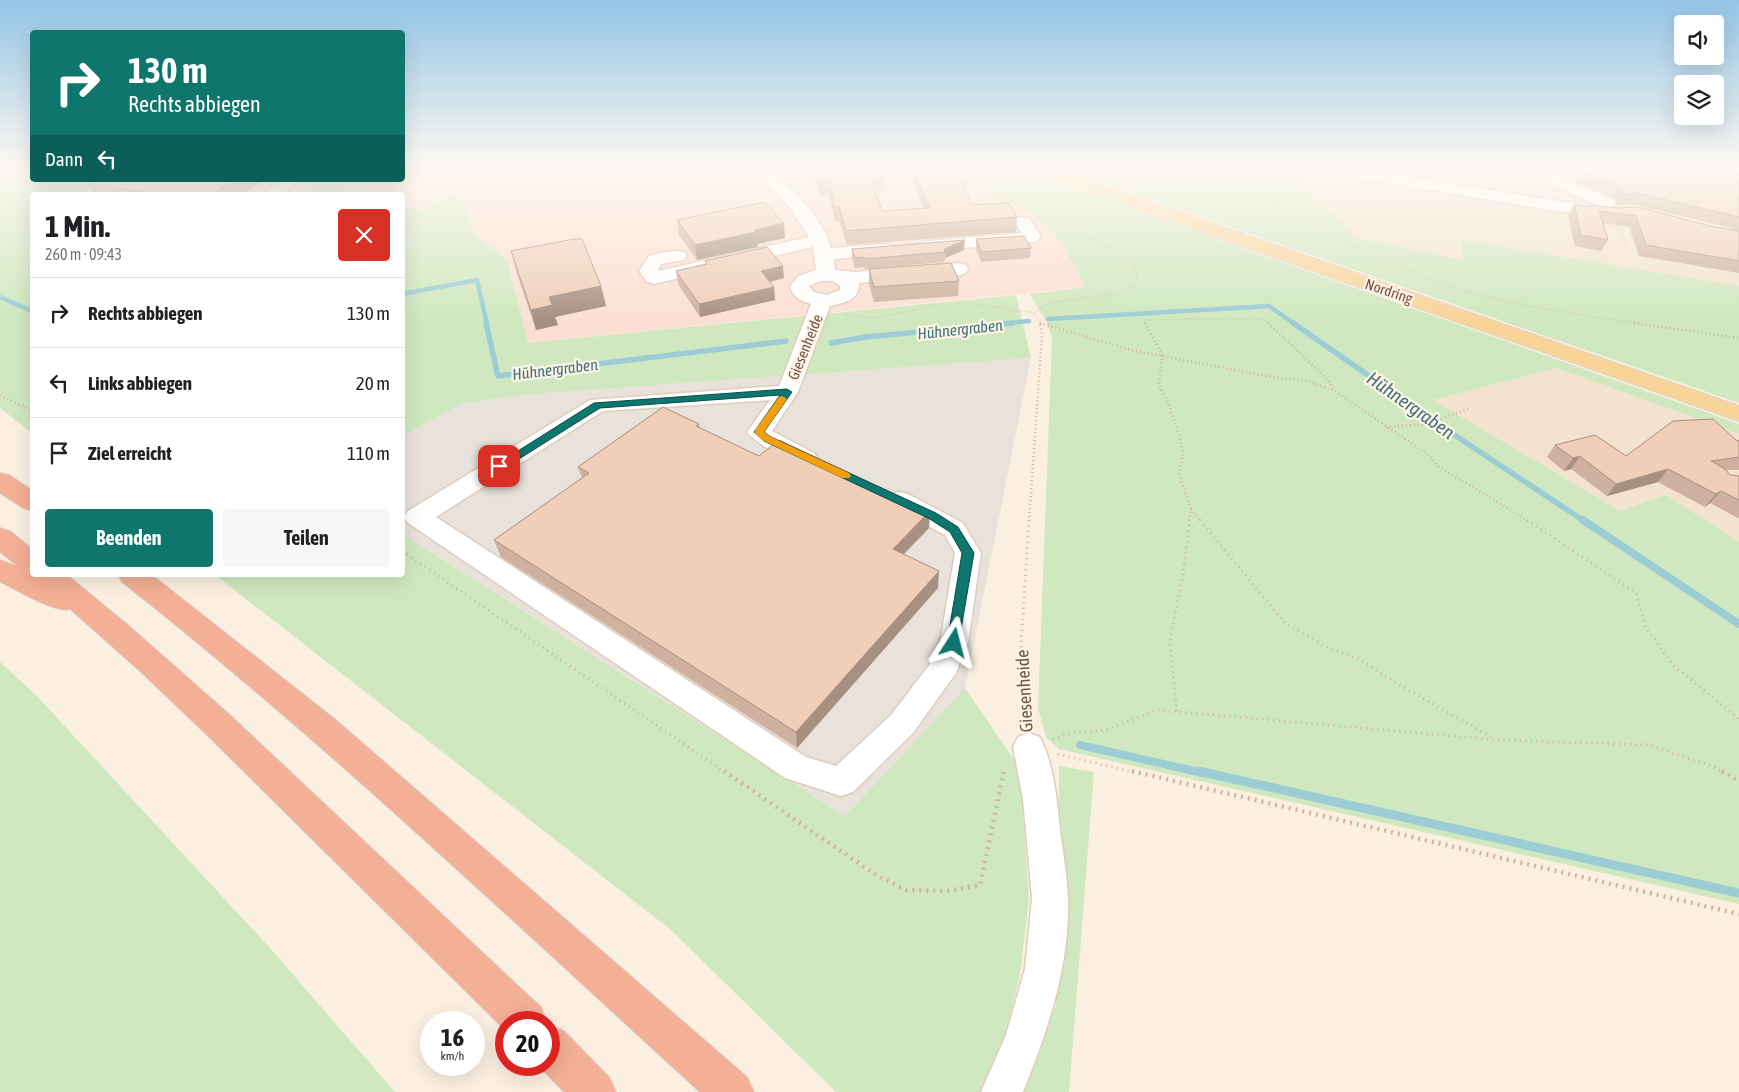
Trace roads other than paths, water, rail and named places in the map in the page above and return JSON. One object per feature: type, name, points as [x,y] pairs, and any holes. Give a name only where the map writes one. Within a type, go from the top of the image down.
[{"type":"highway","points":[[0,480],[30,501]]},
{"type":"highway","points":[[0,538],[30,561]]},
{"type":"highway","points":[[0,570],[98,615]]},
{"type":"highway","points":[[50,577],[98,615],[233,738],[515,1011]]},
{"type":"highway","points":[[135,577],[324,730],[590,964],[732,1092]]},
{"type":"highway","points":[[560,1057],[594,1092]]},
{"type":"main road","name":"Nordring","points":[[1183,219],[1739,414]]},
{"type":"street","points":[[806,219],[822,247],[834,276],[850,284],[849,292],[820,307],[798,289],[803,280],[817,275],[834,276],[855,278],[959,269]]},
{"type":"street","points":[[678,256],[655,260],[648,271],[654,278],[822,247],[1030,238],[1032,236],[1028,219]]},
{"type":"street","name":"Giesenheide","points":[[820,307],[787,392],[759,432],[767,439],[828,467]]},
{"type":"street","points":[[787,392],[598,405],[417,517],[796,768],[841,782],[902,724],[946,665],[954,643],[968,553],[954,530],[932,516],[880,492]]},
{"type":"street","name":"Giesenheide","points":[[1002,1092],[1025,1037],[1044,969],[1050,898],[1040,799],[1029,747]]},
{"type":"waterway","name":"Hühnergraben","points":[[405,293],[477,280],[487,324]]},
{"type":"waterway","name":"Hühnergraben","points":[[0,297],[30,310]]},
{"type":"waterway","name":"Hühnergraben","points":[[1048,319],[1269,306],[1295,324]]},
{"type":"waterway","name":"Hühnergraben","points":[[1000,324],[1029,321]]},
{"type":"waterway","name":"Hühnergraben","points":[[486,323],[498,376],[786,341]]},
{"type":"waterway","name":"Hühnergraben","points":[[831,343],[866,337],[1013,323]]},
{"type":"waterway","name":"Hühnergraben","points":[[1293,323],[1447,430],[1584,521]]},
{"type":"waterway","name":"Hühnergraben","points":[[1583,520],[1739,624]]},
{"type":"waterway","points":[[1080,745],[1203,773]]},
{"type":"waterway","points":[[1198,771],[1739,893]]}]
